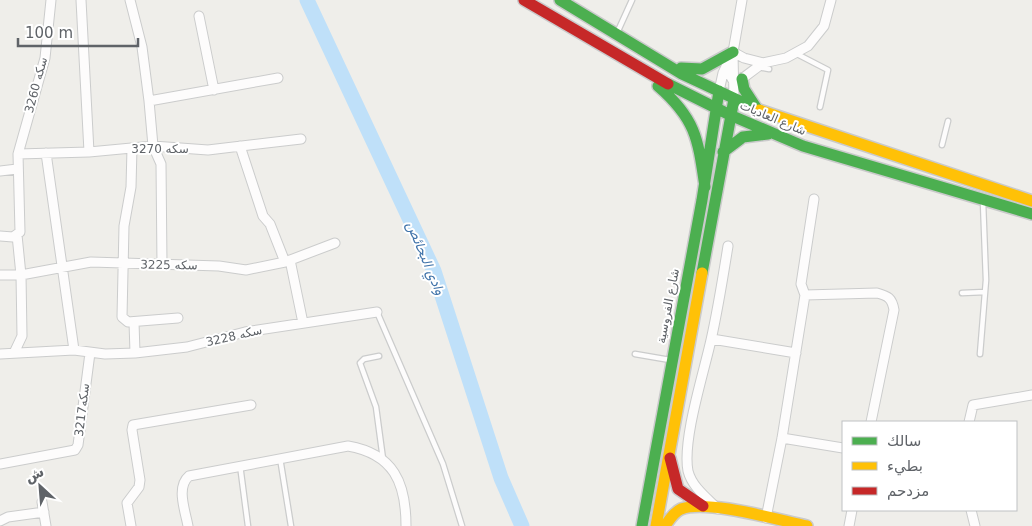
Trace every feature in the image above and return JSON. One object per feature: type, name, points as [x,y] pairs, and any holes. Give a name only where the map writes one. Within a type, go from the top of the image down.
[{"type":"main road","name":"شارع العاديات","points":[[524,0],[636,68],[716,110],[771,134],[803,146],[1032,214]]},
{"type":"main road","name":"شارع العاديات","points":[[560,0],[672,66],[734,99],[857,144],[973,179],[1032,201]]},
{"type":"main road","points":[[672,66],[694,70],[702,69],[733,52]]},
{"type":"main road","points":[[636,68],[679,104],[690,118],[699,142],[705,187]]},
{"type":"main road","points":[[739,81],[758,109]]},
{"type":"main road","name":"شارع الفروسية","points":[[642,526],[705,187],[719,91]]},
{"type":"main road","points":[[656,526],[722,152],[734,99]]},
{"type":"main road","points":[[722,152],[735,140],[746,136],[771,134]]},
{"type":"main road","points":[[669,452],[678,489],[703,506]]},
{"type":"main road","points":[[665,526],[673,515],[681,510],[703,506],[807,526]]},
{"type":"street","name":"سكه 3260","points":[[14,353],[22,336],[21,275],[17,235],[20,232],[16,169],[18,154],[45,58],[51,0]]},
{"type":"street","points":[[82,0],[89,152]]},
{"type":"street","points":[[130,0],[142,47],[153,146],[161,164],[162,264]]},
{"type":"street","points":[[719,91],[733,52],[742,0]]},
{"type":"street","points":[[739,81],[763,66],[797,54],[816,37],[824,26],[831,0]]},
{"type":"street","points":[[199,16],[214,90]]},
{"type":"street","points":[[733,52],[763,66]]},
{"type":"street","points":[[733,52],[739,81],[734,99]]},
{"type":"street","points":[[726,68],[739,81]]},
{"type":"street","points":[[149,101],[278,78]]},
{"type":"street","name":"سكه 3270","points":[[18,154],[89,152],[153,146],[208,150],[301,139]]},
{"type":"street","points":[[240,146],[263,216],[270,224],[287,261],[303,323]]},
{"type":"street","points":[[132,148],[131,187],[124,226],[122,317],[128,322],[178,318]]},
{"type":"street","points":[[46,153],[74,350]]},
{"type":"street","points":[[0,171],[16,169]]},
{"type":"street","points":[[766,518],[796,353],[804,295],[801,284],[814,199]]},
{"type":"street","points":[[0,236],[17,235]]},
{"type":"street","name":"سكه 3225","points":[[0,275],[21,275],[91,262],[124,265],[219,266],[246,270],[287,261],[335,243]]},
{"type":"street","points":[[718,509],[693,483],[688,470],[687,452],[698,392],[712,339],[728,246]]},
{"type":"street","points":[[804,295],[878,293],[887,295],[892,301],[894,310],[871,421]]},
{"type":"street","name":"سكه 3228","points":[[0,354],[74,350],[90,353],[135,353],[186,347],[245,332],[377,312]]},
{"type":"street","points":[[134,322],[135,353]]},
{"type":"street","points":[[712,339],[796,353]]},
{"type":"street","name":"سكه3217","points":[[0,464],[75,450],[78,445],[90,353]]},
{"type":"street","points":[[969,421],[973,405],[1032,394]]},
{"type":"street","points":[[131,526],[127,503],[139,487],[140,480],[132,430],[134,424],[251,404]]},
{"type":"street","points":[[782,438],[842,448]]},
{"type":"street","points":[[188,526],[181,487],[184,480],[189,476],[348,446],[367,451],[392,469],[404,491],[406,526]]},
{"type":"street","points":[[42,502],[46,526]]},
{"type":"street","points":[[849,526],[852,511]]},
{"type":"street","points":[[971,511],[975,526]]},
{"type":"street","points":[[0,521],[8,517],[44,512]]},
{"type":"lane","points":[[616,34],[632,0]]},
{"type":"lane","points":[[797,54],[828,70],[820,107]]},
{"type":"lane","points":[[942,145],[948,121]]},
{"type":"lane","points":[[980,354],[986,292],[983,198]]},
{"type":"lane","points":[[962,293],[986,292]]},
{"type":"lane","points":[[377,312],[443,464],[462,526]]},
{"type":"lane","points":[[635,354],[672,360]]},
{"type":"lane","points":[[379,356],[364,359],[360,363],[376,407],[383,461]]},
{"type":"lane","points":[[280,458],[291,526]]},
{"type":"lane","points":[[240,465],[248,526]]},
{"type":"waterway","name":"وادي البحائص","points":[[307,0],[434,271],[501,478],[522,526]]},
{"type":"traffic: fast","points":[[560,0],[682,74],[759,110]]},
{"type":"traffic: fast","points":[[681,68],[702,69],[733,52]]},
{"type":"traffic: fast","points":[[742,79],[744,89],[757,109]]},
{"type":"traffic: fast","points":[[668,84],[730,115],[803,146],[1032,214]]},
{"type":"traffic: fast","points":[[658,86],[671,98],[688,120],[697,143],[705,187]]},
{"type":"traffic: fast","points":[[642,526],[702,200],[719,91]]},
{"type":"traffic: fast","points":[[702,273],[734,99]]},
{"type":"traffic: fast","points":[[723,152],[743,137],[768,134]]},
{"type":"traffic: slow","points":[[759,110],[1032,201]]},
{"type":"traffic: slow","points":[[656,526],[702,273]]},
{"type":"traffic: slow","points":[[665,526],[678,510],[693,507],[725,508],[807,526]]},
{"type":"traffic: jam","points":[[524,0],[668,84]]},
{"type":"traffic: jam","points":[[670,458],[678,489],[703,506]]}]
